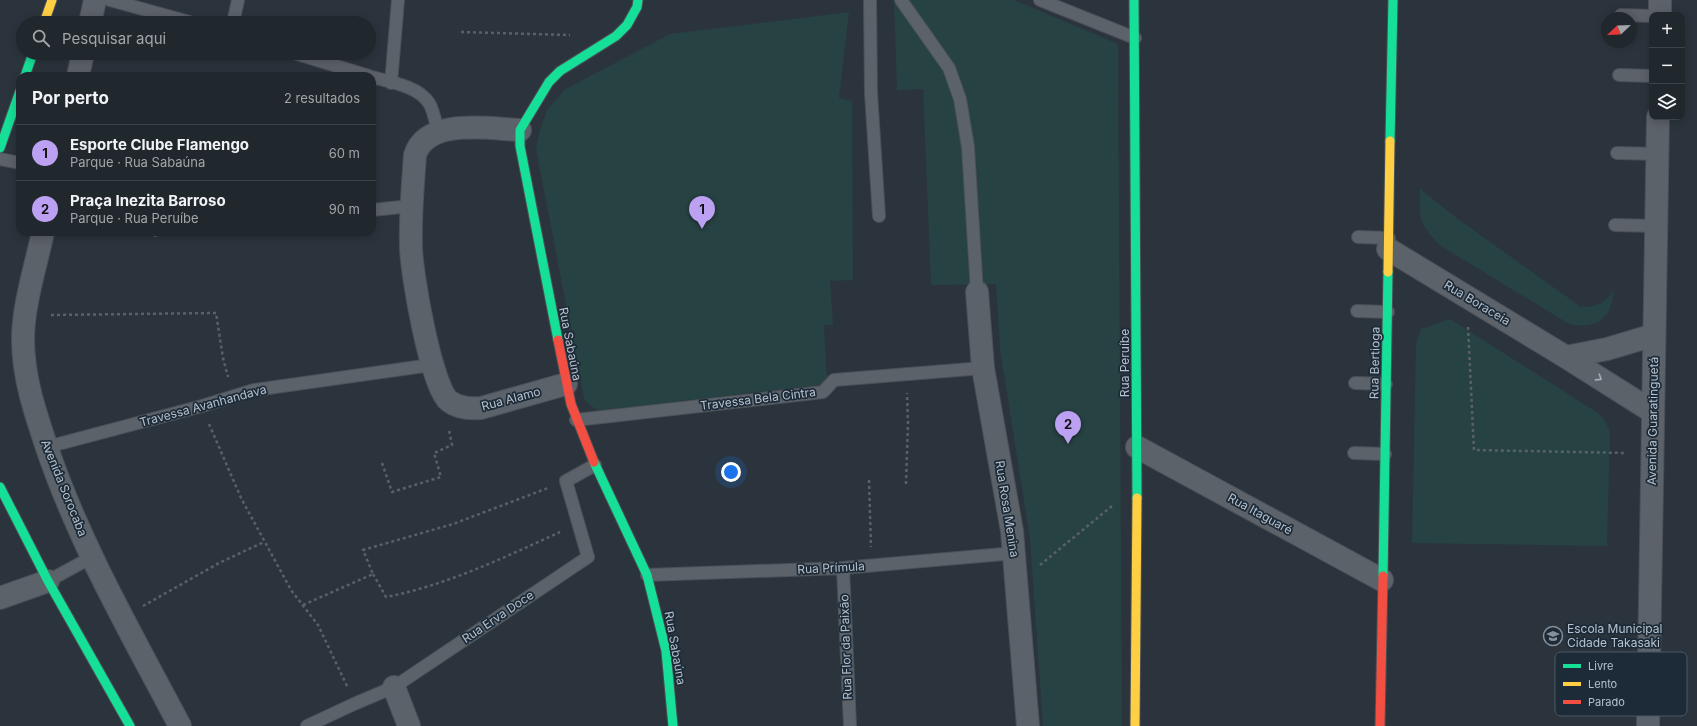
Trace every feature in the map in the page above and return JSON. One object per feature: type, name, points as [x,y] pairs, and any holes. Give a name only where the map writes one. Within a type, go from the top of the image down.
[{"type":"street","points":[[46,16],[52,0]]},
{"type":"street","points":[[92,16],[95,0]]},
{"type":"street","points":[[457,406],[448,401],[441,391],[431,364],[413,269],[411,248],[411,206],[415,154],[417,148],[425,138],[451,128],[465,127],[520,130],[549,82],[560,71],[616,36],[627,25],[637,7],[638,0]]},
{"type":"street","name":"Rua Peruíbe","points":[[1134,0],[1137,447],[1135,726]]},
{"type":"street","name":"Rua Bertioga","points":[[1380,726],[1393,0]]},
{"type":"street","points":[[1660,0],[1660,12]]},
{"type":"street","points":[[26,72],[31,60]]},
{"type":"street","points":[[79,72],[81,60]]},
{"type":"street","points":[[0,148],[16,102]]},
{"type":"street","name":"Avenida Guaratinguetá","points":[[1649,652],[1658,120]]},
{"type":"street","name":"Rua Sabaúna","points":[[520,130],[520,146],[523,167],[570,404],[595,465],[647,575],[662,630],[667,659],[673,726]]},
{"type":"street","name":"Avenida Sorocaba","points":[[42,236],[25,315],[23,338],[24,368],[37,418],[55,471],[92,557],[122,618],[180,726]]},
{"type":"street","name":"Rua Boraceia","points":[[1389,244],[1466,296],[1653,412]]},
{"type":"street","name":"Rua Rosa Menina","points":[[976,292],[983,368],[1012,531],[1028,726]]},
{"type":"street","points":[[1566,357],[1607,349],[1654,335]]},
{"type":"street","name":"Rua Alamo","points":[[457,406],[469,409],[480,408],[566,384]]},
{"type":"street","name":"Rua Itaguaré","points":[[1137,447],[1382,580]]},
{"type":"street","points":[[0,487],[48,581],[130,726]]},
{"type":"street","points":[[0,598],[48,581]]},
{"type":"street","points":[[394,687],[410,726]]},
{"type":"street","name":"Avenida Guaratinguetá","points":[[1648,716],[1648,726]]},
{"type":"lane","points":[[110,0],[168,16]]},
{"type":"lane","points":[[235,16],[238,0]]},
{"type":"lane","points":[[390,83],[398,0]]},
{"type":"lane","points":[[870,0],[871,93],[879,216]]},
{"type":"lane","points":[[901,0],[949,68],[960,99],[968,147],[976,292]]},
{"type":"lane","points":[[1040,0],[1134,38]]},
{"type":"lane","points":[[1637,16],[1649,16]]},
{"type":"lane","points":[[317,60],[356,72]]},
{"type":"lane","points":[[1619,75],[1649,76]]},
{"type":"lane","points":[[376,78],[409,88],[422,95],[429,103],[438,133]]},
{"type":"lane","points":[[1617,153],[1657,154]]},
{"type":"lane","points":[[0,159],[16,162]]},
{"type":"lane","points":[[376,210],[411,206]]},
{"type":"lane","points":[[1615,225],[1656,226]]},
{"type":"lane","points":[[1358,237],[1389,244]]},
{"type":"lane","points":[[1357,311],[1388,312]]},
{"type":"lane","name":"Travessa Avanhandava","points":[[47,447],[202,406],[233,395],[254,390],[431,364]]},
{"type":"lane","name":"Travessa Bela Cintra","points":[[576,420],[823,392],[834,380],[983,368]]},
{"type":"lane","points":[[1355,383],[1386,384]]},
{"type":"lane","points":[[1354,453],[1385,454]]},
{"type":"lane","points":[[566,481],[595,465]]},
{"type":"lane","name":"Rua Erva Doce","points":[[307,726],[394,687],[588,556],[566,481]]},
{"type":"lane","points":[[48,581],[92,557]]},
{"type":"lane","name":"Rua Prímula","points":[[647,575],[1015,561]]},
{"type":"lane","name":"Rua Flor da Paixão","points":[[843,568],[850,726]]},
{"type":"path","points":[[460,32],[577,35]]},
{"type":"path","points":[[1466,296],[1474,450],[1652,453]]},
{"type":"path","points":[[25,315],[216,313],[223,358],[233,395]]},
{"type":"path","points":[[905,374],[908,422],[906,484]]},
{"type":"path","points":[[202,406],[241,498],[291,590],[318,625],[354,704]]},
{"type":"path","points":[[382,463],[392,492],[441,477],[434,452],[452,445],[447,423],[457,406]]},
{"type":"path","points":[[869,480],[872,566]]},
{"type":"path","points":[[566,481],[453,524],[363,550],[373,574],[386,597],[413,592],[442,583],[494,563],[579,524]]},
{"type":"path","points":[[1015,561],[1035,569],[1117,502],[1137,502]]},
{"type":"path","points":[[122,618],[219,562],[264,542]]},
{"type":"path","points":[[303,605],[373,574]]},
{"type":"green space","points":[[894,0],[1014,0],[1118,44],[1122,726],[1043,726],[1030,539],[1000,349],[996,284],[931,285],[923,89],[897,90]]},
{"type":"green space","points":[[849,12],[839,98],[852,101],[853,280],[830,281],[833,325],[824,325],[827,384],[601,410],[591,406],[584,398],[536,149],[540,130],[547,110],[564,90],[670,34]]},
{"type":"green space","points":[[1420,189],[1458,219],[1581,307],[1596,305],[1605,301],[1614,288],[1613,298],[1607,314],[1596,323],[1588,325],[1569,324],[1441,246],[1428,232],[1422,221],[1420,215]]},
{"type":"green space","points":[[1450,319],[1598,413],[1605,421],[1610,431],[1607,546],[1412,543],[1416,344],[1421,329]]},
{"type":"traffic: fast","points":[[558,340],[520,146],[520,130],[549,82],[560,71],[616,36],[627,25],[637,7],[638,0]]},
{"type":"traffic: fast","points":[[1134,0],[1137,498]]},
{"type":"traffic: fast","points":[[1390,141],[1393,0]]},
{"type":"traffic: fast","points":[[26,72],[31,60]]},
{"type":"traffic: fast","points":[[0,148],[16,102]]},
{"type":"traffic: fast","points":[[1383,576],[1388,272]]},
{"type":"traffic: fast","points":[[594,462],[647,575],[666,651],[673,726]]},
{"type":"traffic: fast","points":[[0,487],[48,581],[130,726]]},
{"type":"traffic: slow","points":[[46,16],[52,0]]},
{"type":"traffic: slow","points":[[1388,272],[1390,141]]},
{"type":"traffic: slow","points":[[1135,726],[1137,498]]},
{"type":"traffic: jam","points":[[558,340],[571,404],[594,462]]},
{"type":"traffic: jam","points":[[1380,726],[1383,576]]},
{"type":"place","name":"Esporte Clube Flamengo","points":[[702,229]]},
{"type":"place","name":"Praça Inezita Barroso","points":[[1068,444]]},
{"type":"place","name":"Escola Municipal Cidade Takasaki","points":[[1553,636]]}]
